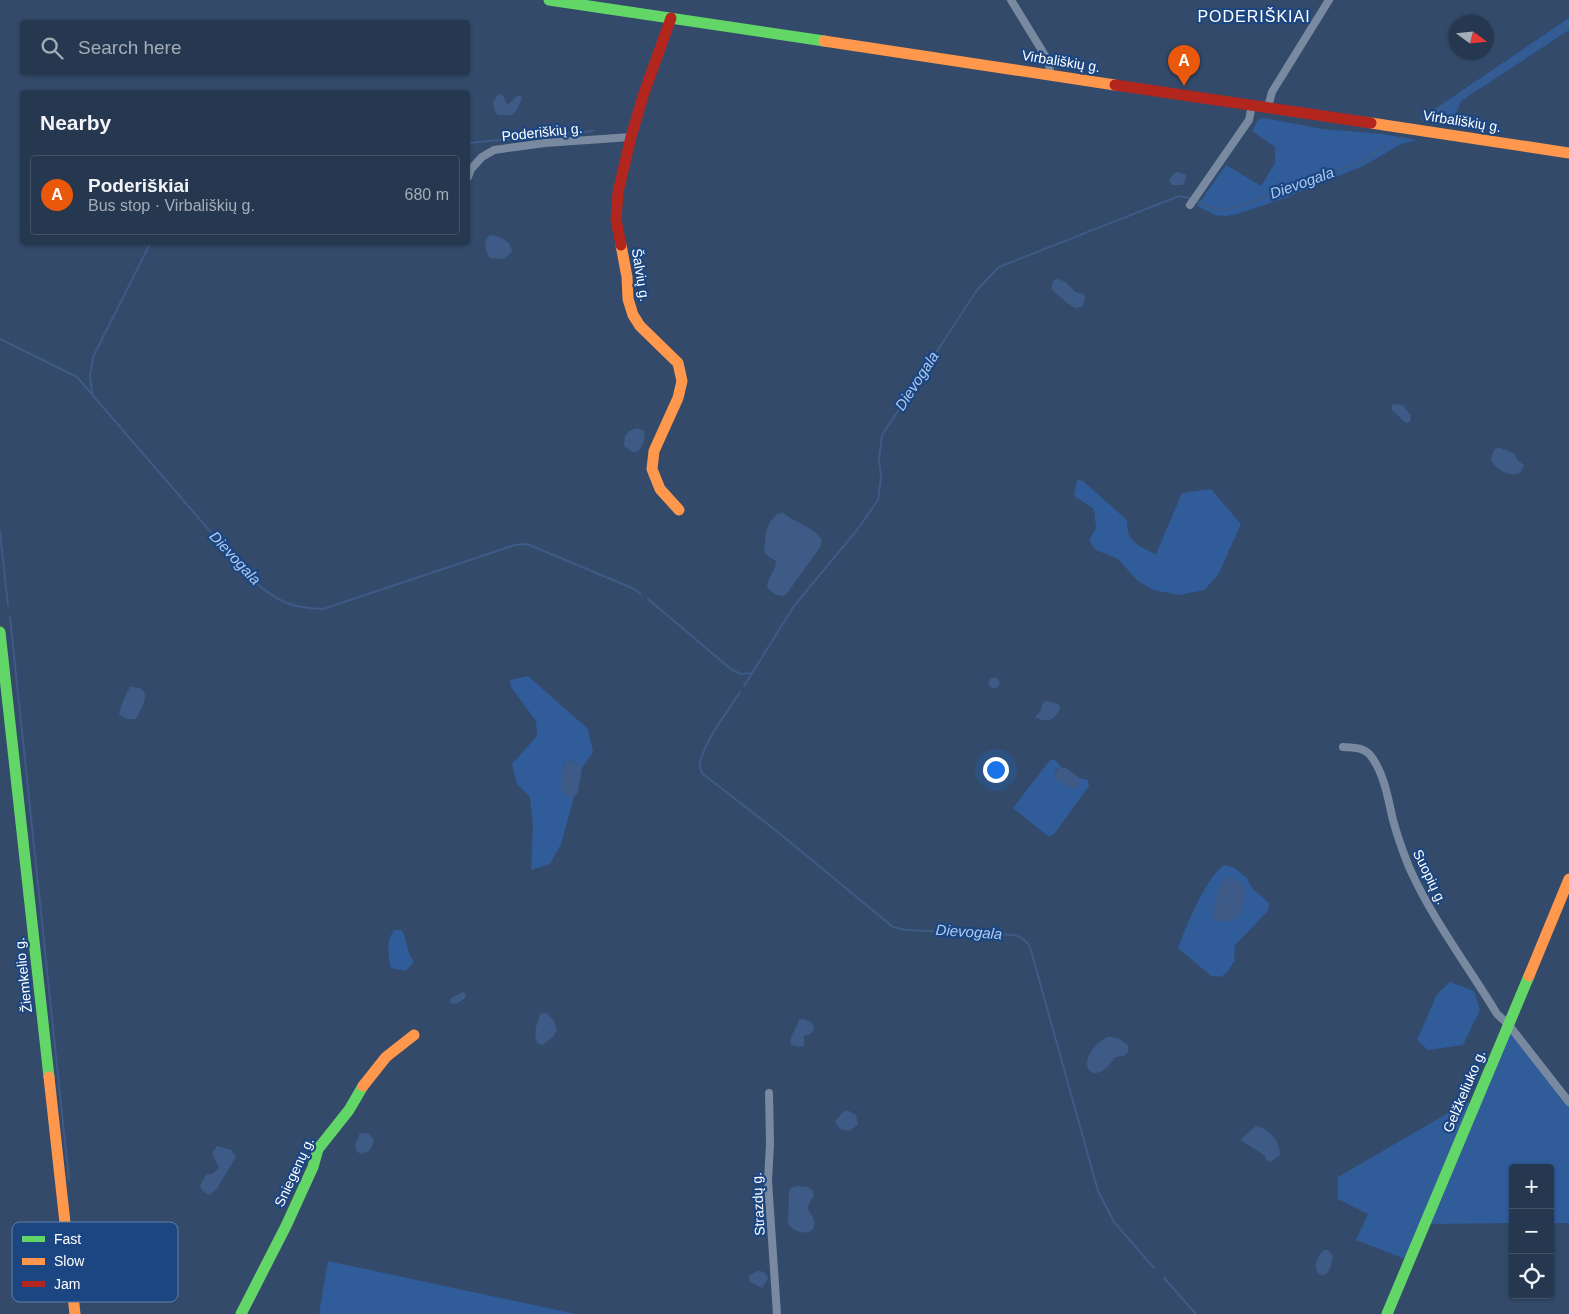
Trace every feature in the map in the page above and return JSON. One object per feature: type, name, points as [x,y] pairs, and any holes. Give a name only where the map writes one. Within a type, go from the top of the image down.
[{"type":"street","name":"Virbališkių g.","points":[[549,0],[1569,153]]},
{"type":"street","points":[[1010,0],[1049,62],[1050,75]]},
{"type":"street","points":[[1268,107],[1272,92],[1329,0]]},
{"type":"street","name":"Šalvių g.","points":[[671,18],[644,93],[631,137],[618,192],[616,220],[627,276],[628,299],[633,315],[640,326],[678,363],[682,371],[680,391],[656,441],[652,465],[653,477],[659,488],[668,501],[679,510]]},
{"type":"street","points":[[1190,205],[1249,120],[1252,105]]},
{"type":"street","name":"Poderiškių g.","points":[[470,172],[482,157],[494,150],[545,143],[631,137]]},
{"type":"street","name":"Žiemkelio g.","points":[[0,632],[65,1222]]},
{"type":"street","name":"Suopių g.","points":[[1343,747],[1362,748],[1374,760],[1386,787],[1394,822],[1413,874],[1429,905],[1497,1014],[1508,1024],[1569,1102]]},
{"type":"street","name":"Gelžkeliuko g.","points":[[1387,1314],[1569,879]]},
{"type":"street","name":"Sniegenų g.","points":[[242,1314],[286,1226],[313,1166],[318,1149],[349,1110],[362,1086],[386,1057],[414,1035]]},
{"type":"street","name":"Strazdų g.","points":[[769,1093],[770,1144],[768,1181],[777,1314]]},
{"type":"shaded area","points":[[1569,18],[1569,30],[1461,101],[1452,122],[1420,119]]},
{"type":"shaded area","points":[[500,94],[503,95],[506,103],[509,104],[517,96],[522,98],[517,110],[512,115],[498,115],[495,112],[493,102]]},
{"type":"shaded area","points":[[1263,118],[1323,129],[1383,134],[1417,140],[1401,144],[1365,165],[1285,198],[1237,214],[1215,215],[1197,206],[1226,165],[1261,186],[1275,163],[1275,147],[1252,131],[1258,120]]},
{"type":"shaded area","points":[[1178,172],[1186,175],[1185,182],[1182,185],[1172,185],[1169,181],[1174,173]]},
{"type":"shaded area","points":[[492,235],[510,245],[512,252],[504,259],[490,258],[487,253],[486,242],[488,236]]},
{"type":"shaded area","points":[[1058,279],[1066,282],[1075,292],[1084,294],[1083,306],[1076,308],[1052,290],[1054,280]]},
{"type":"shaded area","points":[[1393,404],[1403,405],[1411,416],[1410,422],[1406,423],[1391,409]]},
{"type":"shaded area","points":[[637,428],[644,431],[644,439],[638,451],[632,452],[624,446],[625,436],[629,431]]},
{"type":"shaded area","points":[[1498,447],[1515,454],[1517,460],[1524,465],[1520,473],[1507,473],[1499,470],[1493,464],[1491,460],[1494,450]]},
{"type":"shaded area","points":[[1077,480],[1083,481],[1127,520],[1127,527],[1134,542],[1156,554],[1182,493],[1211,489],[1241,524],[1218,575],[1204,590],[1179,595],[1153,590],[1137,580],[1118,559],[1096,550],[1089,541],[1096,528],[1094,509],[1074,496]]},
{"type":"shaded area","points":[[783,513],[810,528],[822,540],[821,546],[785,596],[774,594],[767,587],[776,561],[766,555],[764,550],[766,531],[770,522],[777,514]]},
{"type":"shaded area","points":[[528,676],[588,729],[593,752],[582,768],[576,762],[567,761],[563,768],[569,797],[574,797],[561,844],[550,864],[531,870],[533,825],[530,797],[517,784],[512,764],[537,736],[536,721],[511,687],[510,680]]},
{"type":"shaded area","points":[[992,678],[996,678],[999,683],[998,687],[992,688],[989,685],[989,681]]},
{"type":"shaded area","points":[[130,687],[138,688],[145,693],[144,703],[136,719],[127,719],[119,714]]},
{"type":"shaded area","points":[[1046,701],[1059,704],[1060,708],[1056,715],[1050,720],[1035,717],[1041,710],[1043,703]]},
{"type":"shaded area","points":[[1050,760],[1055,760],[1062,768],[1056,771],[1056,781],[1080,778],[1088,780],[1089,786],[1054,834],[1049,837],[1013,808]]},
{"type":"shaded area","points":[[567,761],[577,762],[582,768],[578,792],[574,797],[569,797],[561,792],[561,776]]},
{"type":"shaded area","points":[[1059,768],[1066,768],[1080,778],[1077,788],[1071,788],[1056,781],[1054,776]]},
{"type":"shaded area","points":[[1224,865],[1235,868],[1247,878],[1251,887],[1269,903],[1268,911],[1235,945],[1235,960],[1221,977],[1211,976],[1178,948],[1204,891],[1217,871]]},
{"type":"shaded area","points":[[1226,878],[1239,881],[1245,893],[1243,906],[1237,917],[1232,921],[1225,922],[1212,917],[1220,884]]},
{"type":"shaded area","points":[[394,930],[402,930],[414,962],[406,971],[391,968],[389,943]]},
{"type":"shaded area","points":[[1450,982],[1474,991],[1480,1010],[1463,1045],[1428,1050],[1417,1040],[1437,994]]},
{"type":"shaded area","points":[[463,992],[466,994],[464,999],[456,1004],[450,1003],[451,998]]},
{"type":"shaded area","points":[[541,1013],[547,1013],[554,1021],[557,1030],[553,1037],[543,1045],[538,1044],[535,1036]]},
{"type":"shaded area","points":[[802,1019],[813,1024],[814,1030],[804,1036],[804,1046],[792,1045],[791,1039],[799,1020]]},
{"type":"shaded area","points":[[1508,1024],[1569,1102],[1569,1223],[1554,1223],[1554,1164],[1509,1164],[1509,1223],[1430,1224]]},
{"type":"shaded area","points":[[1107,1037],[1116,1038],[1123,1042],[1128,1046],[1128,1052],[1124,1056],[1115,1057],[1107,1067],[1093,1073],[1088,1069],[1089,1055]]},
{"type":"shaded area","points":[[1467,1102],[1471,1103],[1405,1259],[1356,1240],[1368,1214],[1338,1199],[1338,1177]]},
{"type":"shaded area","points":[[847,1110],[856,1115],[858,1125],[849,1131],[840,1129],[835,1121]]},
{"type":"shaded area","points":[[1256,1126],[1261,1127],[1276,1140],[1280,1155],[1271,1162],[1267,1161],[1264,1155],[1241,1139]]},
{"type":"shaded area","points":[[360,1133],[369,1134],[374,1141],[370,1150],[362,1154],[357,1152],[355,1145]]},
{"type":"shaded area","points":[[217,1146],[232,1150],[236,1157],[216,1190],[209,1195],[200,1186],[206,1175],[214,1173],[219,1167],[212,1154]]},
{"type":"shaded area","points":[[797,1186],[807,1187],[812,1190],[814,1195],[807,1208],[813,1218],[814,1225],[813,1229],[806,1232],[796,1231],[788,1224],[789,1192],[791,1188]]},
{"type":"shaded area","points":[[1324,1250],[1328,1250],[1333,1256],[1328,1272],[1325,1275],[1321,1275],[1317,1271],[1316,1266],[1319,1256]]},
{"type":"shaded area","points":[[328,1261],[576,1314],[319,1314]]},
{"type":"shaded area","points":[[757,1271],[764,1272],[768,1279],[762,1288],[749,1281],[749,1276]]},
{"type":"waterway","name":"Dievogala","points":[[1424,121],[1569,24]]},
{"type":"waterway","points":[[470,143],[593,131]]},
{"type":"waterway","name":"Dievogala","points":[[1198,202],[1219,210],[1243,205],[1362,161],[1401,137]]},
{"type":"waterway","name":"Dievogala","points":[[744,686],[794,606],[857,530],[878,500],[881,477],[879,459],[882,435],[977,290],[999,267],[1179,196],[1189,198]]},
{"type":"waterway","points":[[92,394],[90,376],[93,357],[149,245]]},
{"type":"waterway","name":"Dievogala","points":[[0,339],[77,377],[252,580],[284,602],[302,607],[323,609],[515,545],[527,544],[632,588],[641,594]]},
{"type":"waterway","points":[[0,531],[8,606]]},
{"type":"waterway","name":"Dievogala","points":[[648,599],[732,670],[741,674],[751,673]]},
{"type":"waterway","points":[[10,617],[69,1180]]},
{"type":"waterway","name":"Dievogala","points":[[740,692],[706,746],[700,764],[703,774],[779,833],[893,927],[906,930],[1014,935],[1023,939],[1030,947],[1098,1191],[1114,1222],[1154,1268]]},
{"type":"waterway","name":"Dievogala","points":[[1164,1278],[1196,1314]]},
{"type":"traffic: fast","points":[[549,0],[824,41]]},
{"type":"traffic: fast","points":[[0,632],[49,1077]]},
{"type":"traffic: fast","points":[[1387,1314],[1529,976]]},
{"type":"traffic: fast","points":[[241,1314],[286,1226],[313,1167],[318,1149],[349,1110],[363,1086]]},
{"type":"traffic: slow","points":[[824,41],[1115,85]]},
{"type":"traffic: slow","points":[[1371,123],[1569,153]]},
{"type":"traffic: slow","points":[[621,245],[627,277],[628,299],[633,315],[640,326],[678,363],[682,381],[678,398],[654,451],[652,469],[660,489],[679,510]]},
{"type":"traffic: slow","points":[[1529,976],[1569,879]]},
{"type":"traffic: slow","points":[[363,1086],[386,1057],[414,1035]]},
{"type":"traffic: slow","points":[[49,1077],[65,1222]]},
{"type":"traffic: slow","points":[[74,1302],[75,1314]]},
{"type":"traffic: jam","points":[[621,245],[616,220],[618,192],[644,93],[671,18]]},
{"type":"traffic: jam","points":[[1115,85],[1371,123]]},
{"type":"place","name":"Poderiškiai","points":[[1184,86]]},
{"type":"district","name":"PODERIŠKIAI","points":[[1254,16]]}]
